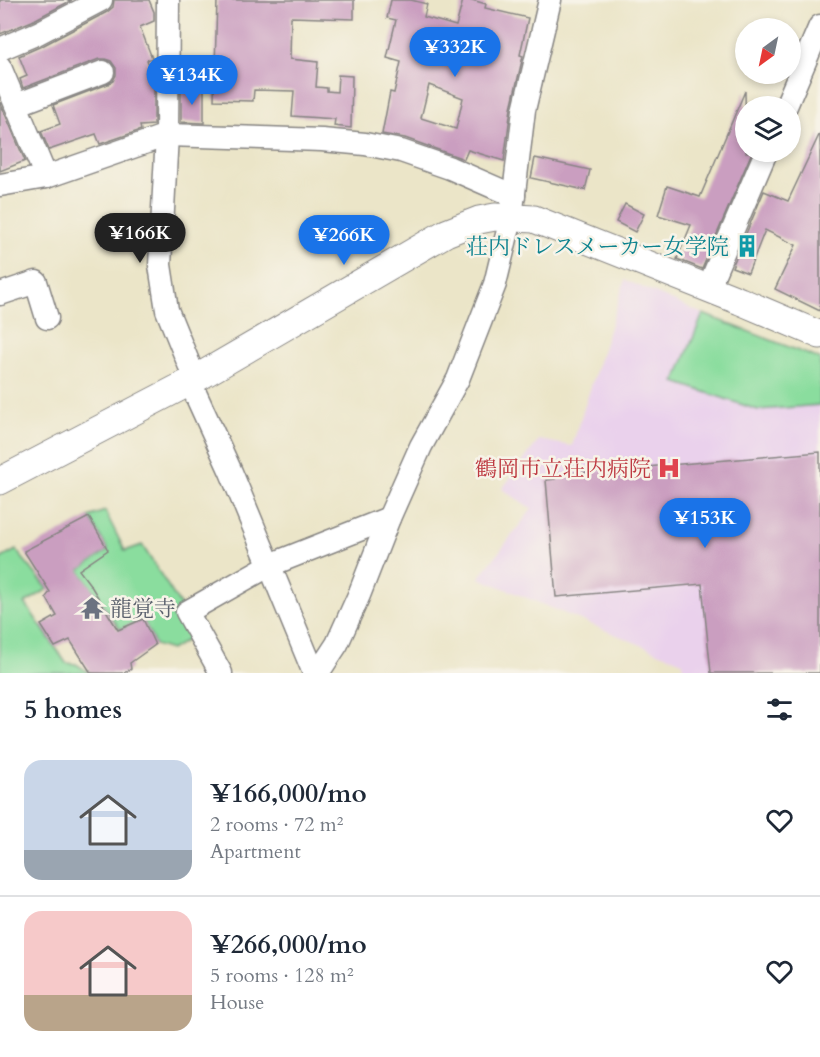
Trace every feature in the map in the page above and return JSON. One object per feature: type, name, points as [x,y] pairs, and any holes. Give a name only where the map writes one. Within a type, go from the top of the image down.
[{"type":"street","points":[[0,49],[38,33],[101,0]]},
{"type":"street","points":[[168,0],[166,135],[160,265],[167,310],[193,381],[316,673]]},
{"type":"street","points":[[316,673],[337,644],[421,446],[458,379],[495,284],[513,207],[524,110],[543,2]]},
{"type":"street","points":[[790,96],[820,26]]},
{"type":"street","points":[[0,67],[46,177]]},
{"type":"street","points":[[16,105],[103,72]]},
{"type":"street","points":[[0,185],[46,177],[166,135],[322,140],[365,144],[400,152],[450,168],[534,219],[820,335]]},
{"type":"street","points":[[708,288],[762,162]]},
{"type":"street","points":[[0,482],[193,381],[446,233],[479,220],[495,217],[513,207]]},
{"type":"street","points":[[0,294],[36,282],[47,318]]},
{"type":"street","points":[[221,673],[187,612],[270,565],[389,518]]},
{"type":"shaded area","name":"鶴岡市立荘内病院","points":[[625,280],[703,314],[676,381],[758,410],[820,405],[820,673],[684,673],[682,662],[479,578],[532,509],[502,489],[539,440],[572,446]]},
{"type":"green space","points":[[703,314],[820,359],[820,405],[758,410],[675,382]]},
{"type":"green space","points":[[105,511],[125,551],[142,545],[198,633],[171,650],[155,645],[143,619],[120,629],[79,570],[108,550],[89,517]]},
{"type":"green space","points":[[16,550],[48,589],[25,603],[66,663],[76,664],[90,673],[0,673],[0,559]]},
{"type":"building","points":[[0,0],[72,0],[32,21],[0,34]]},
{"type":"building","points":[[114,0],[149,0],[154,12],[154,21],[140,27],[152,58],[147,60],[154,79],[154,125],[140,126],[141,130],[100,144],[96,134],[49,150],[41,131],[60,124],[53,105],[108,84],[116,75],[116,68],[111,61],[99,59],[23,88],[20,79],[27,76],[19,56],[107,12],[113,7]]},
{"type":"building","points":[[217,0],[354,0],[354,19],[291,17],[290,59],[318,62],[316,87],[327,88],[327,91],[337,92],[338,75],[352,76],[351,128],[334,126],[335,119],[292,116],[294,91],[254,90],[253,101],[214,100]]},
{"type":"building","points":[[391,0],[411,0],[427,4],[424,17],[456,26],[463,0],[472,0],[486,4],[485,8],[528,18],[520,55],[523,56],[511,108],[504,161],[468,150],[464,159],[405,138],[382,134],[390,92],[394,93],[401,62],[387,58],[396,20],[387,18]],"holes":[[[429,85],[463,98],[456,129],[421,118]]]},
{"type":"building","points":[[181,88],[204,89],[204,123],[181,122]]},
{"type":"building","points":[[0,102],[25,161],[0,171]]},
{"type":"building","points":[[735,115],[735,162],[748,162],[702,269],[677,259],[691,225],[658,215],[667,186],[700,197]]},
{"type":"building","points":[[820,133],[820,311],[775,289],[796,245],[765,230],[748,273],[732,267],[764,191],[788,201]]},
{"type":"building","points":[[535,158],[590,170],[585,190],[531,178]]},
{"type":"building","points":[[625,204],[644,214],[635,232],[616,222]]},
{"type":"building","points":[[820,452],[820,673],[711,673],[702,584],[556,597],[546,480],[555,479],[554,475]]},
{"type":"building","points":[[89,517],[108,550],[79,570],[118,630],[143,619],[155,645],[130,663],[131,669],[124,673],[91,673],[70,640],[55,647],[41,625],[57,616],[46,597],[50,592],[24,551]]},
{"type":"place","name":"荘内ドレスメーカー女学院","points":[[747,246]]},
{"type":"place","name":"鶴岡市立荘内病院","points":[[669,468]]},
{"type":"place","name":"龍覚寺","points":[[92,608]]}]
